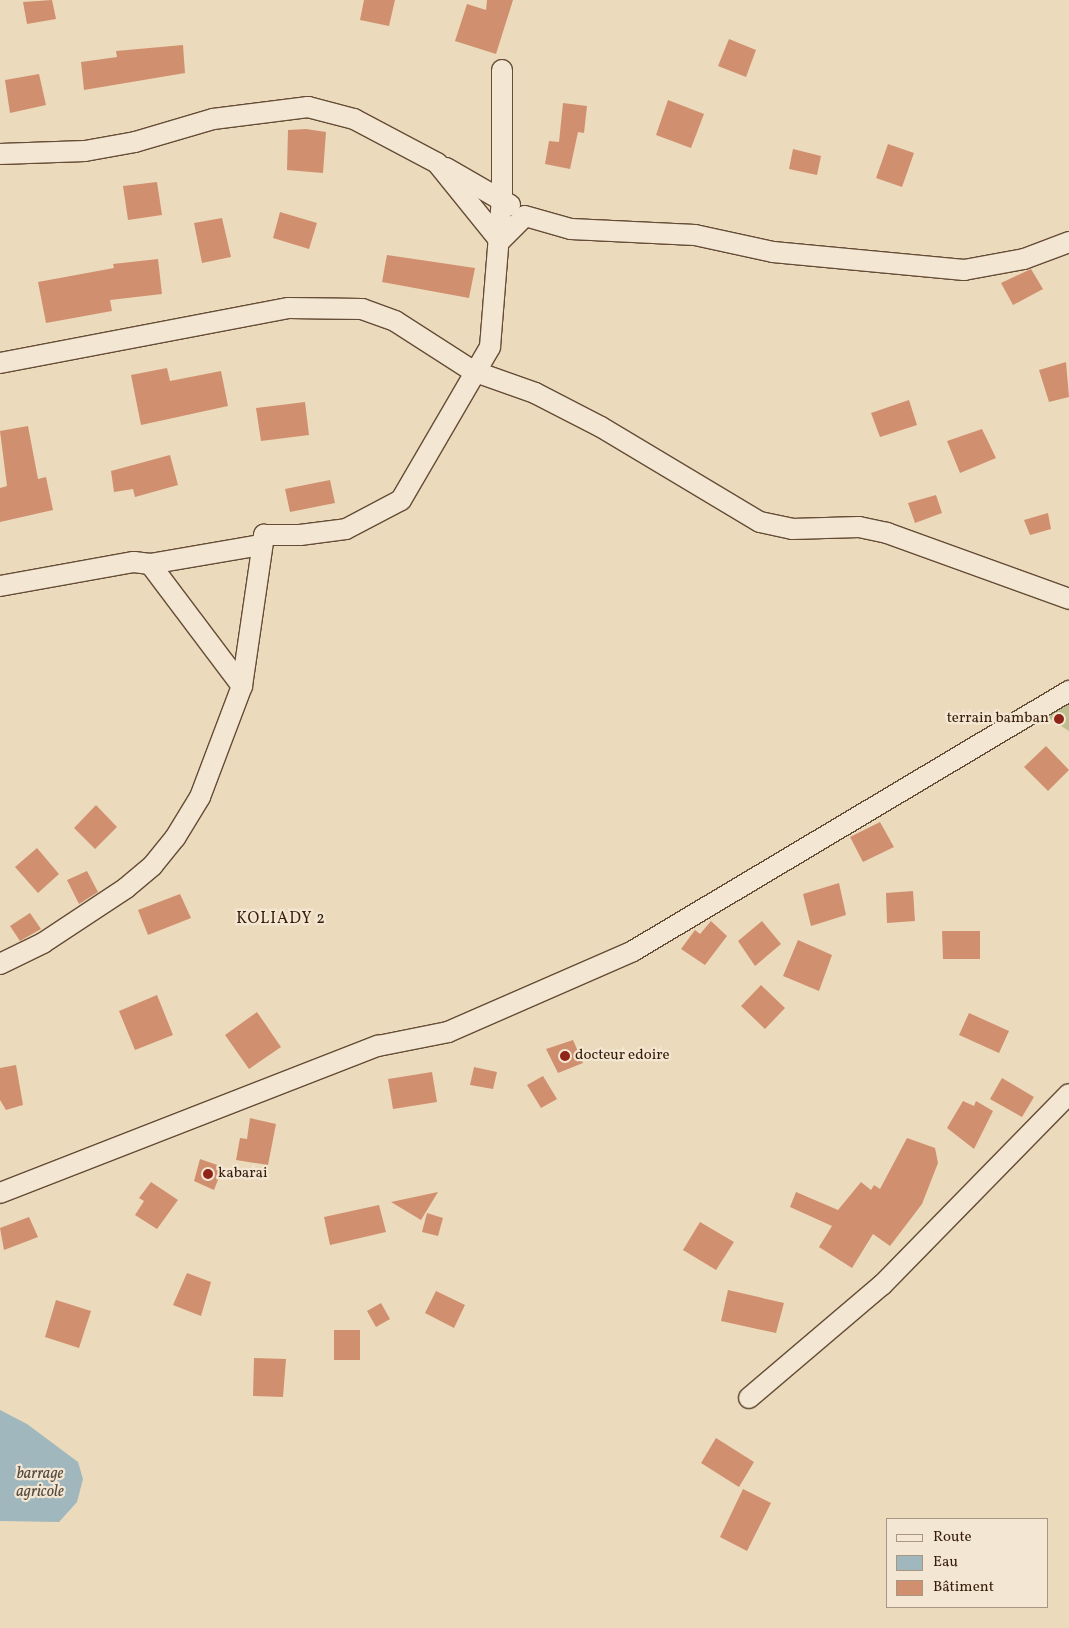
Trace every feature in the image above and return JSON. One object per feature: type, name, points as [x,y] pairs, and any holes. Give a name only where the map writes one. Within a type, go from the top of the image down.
[{"type":"street","points":[[0,964],[43,943],[126,888],[153,865],[200,797],[242,686],[261,545],[269,532],[300,535],[346,529],[401,500],[473,370],[490,347],[493,333],[502,199],[502,70]]},
{"type":"street","points":[[0,154],[85,151],[135,142],[213,119],[308,108],[354,119],[502,199],[525,216],[571,228],[695,235],[773,252],[964,270],[1024,259],[1069,242]]},
{"type":"street","points":[[437,163],[500,241]]},
{"type":"street","points":[[500,241],[525,216]]},
{"type":"street","points":[[0,363],[289,308],[322,305],[376,313],[473,370],[535,393],[602,427],[760,522],[792,530],[858,527],[887,533],[1069,598]]},
{"type":"street","points":[[0,586],[134,562],[150,564],[261,545]]},
{"type":"street","points":[[150,564],[242,686]]},
{"type":"street","points":[[0,1193],[378,1046],[448,1032],[633,951],[1069,691]]},
{"type":"street","points":[[749,1398],[882,1285],[1069,1094]]},
{"type":"green space","name":"terrain bamban","points":[[1069,684],[1069,731],[1030,706]]},
{"type":"water","name":"barrage agricole","points":[[0,1410],[27,1424],[78,1462],[83,1479],[77,1502],[59,1522],[0,1521]]},
{"type":"building","points":[[52,0],[56,19],[27,24],[23,2]]},
{"type":"building","points":[[364,0],[395,0],[389,26],[360,20]]},
{"type":"building","points":[[487,0],[513,0],[496,54],[455,41],[467,4],[486,10]]},
{"type":"building","points":[[729,39],[756,50],[746,77],[718,66]]},
{"type":"building","points":[[183,45],[185,73],[84,90],[81,62],[117,57],[116,51]]},
{"type":"building","points":[[39,74],[46,105],[10,113],[5,80]]},
{"type":"building","points":[[668,100],[704,114],[691,148],[656,135]]},
{"type":"building","points":[[563,103],[587,106],[584,133],[578,132],[570,169],[545,164],[549,141],[559,142]]},
{"type":"building","points":[[306,129],[326,132],[323,173],[287,170],[288,130]]},
{"type":"building","points":[[888,144],[914,153],[902,187],[876,178]]},
{"type":"building","points":[[793,149],[821,156],[817,175],[789,169]]},
{"type":"building","points":[[157,182],[162,215],[128,220],[123,186]]},
{"type":"building","points":[[280,212],[317,223],[309,249],[273,238]]},
{"type":"building","points":[[222,218],[231,257],[202,263],[194,223]]},
{"type":"building","points":[[387,255],[475,268],[469,298],[382,282]]},
{"type":"building","points":[[158,259],[162,294],[110,300],[112,311],[46,323],[38,282],[114,268],[113,264]]},
{"type":"building","points":[[1031,269],[1043,289],[1013,305],[1001,283]]},
{"type":"building","points":[[1066,362],[1069,397],[1049,402],[1039,370]]},
{"type":"building","points":[[167,368],[170,381],[221,371],[228,406],[141,425],[131,375]]},
{"type":"building","points":[[909,400],[917,425],[880,437],[871,413]]},
{"type":"building","points":[[305,402],[309,435],[261,441],[256,408]]},
{"type":"building","points":[[28,426],[38,479],[46,477],[53,510],[0,522],[0,488],[7,486],[0,431]]},
{"type":"building","points":[[982,429],[996,458],[960,473],[947,441]]},
{"type":"building","points":[[170,455],[178,485],[135,497],[133,489],[114,492],[111,471]]},
{"type":"building","points":[[330,480],[335,503],[290,512],[285,489]]},
{"type":"building","points":[[936,495],[942,513],[915,523],[908,503]]},
{"type":"building","points":[[1048,513],[1051,529],[1030,535],[1024,520]]},
{"type":"building","points":[[1046,746],[1069,770],[1048,791],[1024,767]]},
{"type":"building","points":[[96,805],[117,827],[95,849],[74,828]]},
{"type":"building","points":[[880,822],[894,847],[863,862],[850,837]]},
{"type":"building","points":[[37,848],[59,874],[38,893],[15,867]]},
{"type":"building","points":[[87,871],[98,892],[79,904],[67,880]]},
{"type":"building","points":[[839,883],[846,915],[811,926],[803,894]]},
{"type":"building","points":[[913,891],[915,921],[887,923],[886,893]]},
{"type":"building","points":[[180,894],[191,918],[148,935],[138,910]]},
{"type":"building","points":[[30,913],[41,929],[20,941],[10,926]]},
{"type":"building","points":[[711,921],[727,936],[705,965],[681,949],[695,930],[700,934]]},
{"type":"building","points":[[762,921],[781,944],[755,966],[738,941]]},
{"type":"building","points":[[942,931],[980,931],[980,959],[943,959]]},
{"type":"building","points":[[798,940],[832,955],[819,991],[783,976]]},
{"type":"building","points":[[761,985],[785,1008],[765,1029],[741,1006]]},
{"type":"building","points":[[157,995],[173,1035],[135,1050],[119,1011]]},
{"type":"building","points":[[257,1012],[281,1047],[249,1069],[225,1035]]},
{"type":"building","points":[[969,1013],[1009,1031],[999,1053],[959,1035]]},
{"type":"building","name":"docteur edoire","points":[[573,1040],[583,1063],[558,1073],[546,1049]]},
{"type":"building","points":[[16,1065],[23,1105],[6,1110],[0,1100],[0,1068]]},
{"type":"building","points":[[474,1067],[497,1072],[493,1089],[470,1085]]},
{"type":"building","points":[[432,1072],[437,1102],[393,1109],[388,1079]]},
{"type":"building","points":[[543,1076],[557,1099],[541,1108],[527,1085]]},
{"type":"building","points":[[1002,1078],[1034,1097],[1022,1117],[990,1099]]},
{"type":"building","points":[[963,1101],[974,1106],[976,1101],[993,1111],[974,1149],[947,1128]]},
{"type":"building","points":[[250,1118],[276,1124],[268,1165],[236,1160],[240,1138],[247,1139]]},
{"type":"building","points":[[907,1138],[935,1148],[938,1163],[922,1204],[890,1246],[873,1234],[852,1268],[819,1247],[832,1226],[790,1207],[796,1192],[838,1210],[861,1182],[871,1190],[874,1185],[880,1189]]},
{"type":"building","name":"kabarai","points":[[200,1159],[223,1167],[214,1190],[194,1181]]},
{"type":"building","points":[[151,1182],[178,1200],[157,1229],[135,1215],[144,1201],[139,1198]]},
{"type":"building","points":[[438,1192],[421,1220],[391,1202]]},
{"type":"building","points":[[379,1205],[386,1232],[330,1245],[324,1217]]},
{"type":"building","points":[[427,1213],[443,1218],[438,1236],[422,1232]]},
{"type":"building","points":[[29,1217],[38,1237],[4,1250],[0,1228]]},
{"type":"building","points":[[700,1222],[734,1242],[716,1270],[683,1250]]},
{"type":"building","points":[[187,1273],[211,1282],[201,1316],[173,1305]]},
{"type":"building","points":[[728,1290],[784,1303],[776,1333],[721,1321]]},
{"type":"building","points":[[436,1291],[465,1305],[454,1328],[425,1313]]},
{"type":"building","points":[[56,1300],[91,1311],[79,1348],[45,1337]]},
{"type":"building","points":[[381,1303],[390,1319],[376,1327],[367,1311]]},
{"type":"building","points":[[334,1330],[360,1330],[360,1360],[334,1360]]},
{"type":"building","points":[[254,1358],[286,1359],[283,1397],[253,1396]]},
{"type":"building","points":[[716,1438],[754,1462],[739,1487],[701,1463]]},
{"type":"building","points":[[743,1489],[771,1503],[747,1551],[720,1537]]},
{"type":"place","name":"terrain bamban","points":[[1059,719]]},
{"type":"place","name":"docteur edoire","points":[[565,1056]]},
{"type":"place","name":"kabarai","points":[[208,1174]]},
{"type":"district","name":"KOLIADY 2","points":[[281,919]]}]
